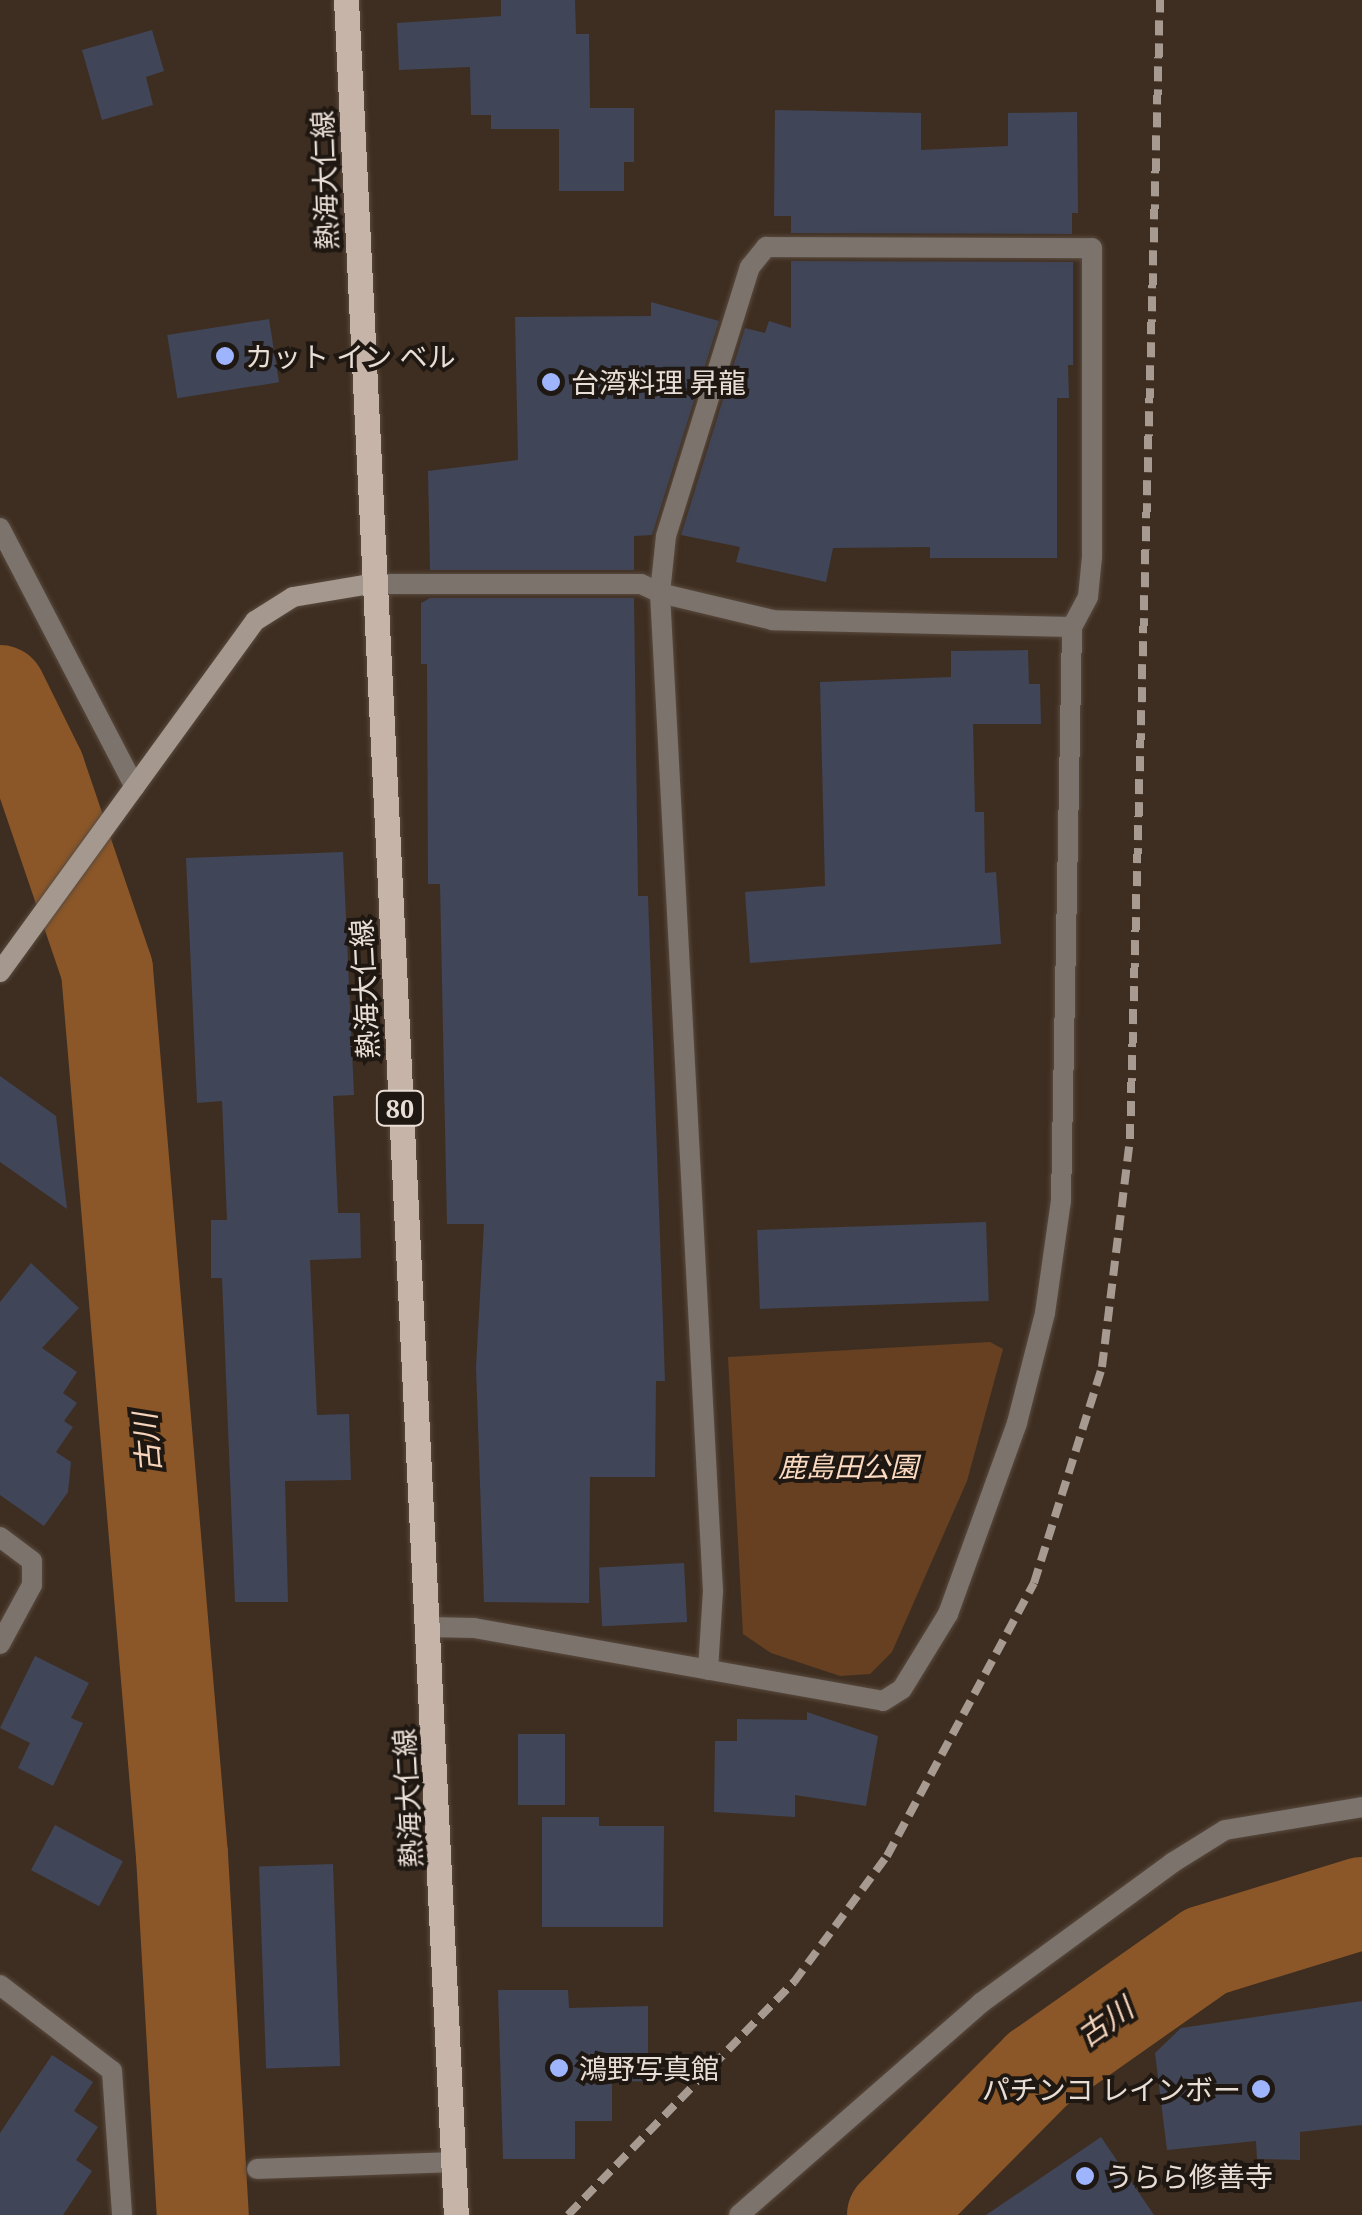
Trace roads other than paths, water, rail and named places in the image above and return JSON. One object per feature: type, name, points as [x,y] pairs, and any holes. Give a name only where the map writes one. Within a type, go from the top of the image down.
[{"type":"main road","name":"熱海大仁線","points":[[346,0],[371,584],[429,1627],[456,2215]]},
{"type":"street","points":[[429,1627],[474,1628],[883,1702],[902,1690],[948,1614],[1017,1423],[1045,1313],[1061,1201],[1072,626],[1088,597],[1092,557],[1092,248],[766,247],[750,267],[666,536],[660,593],[714,1592],[708,1670]]},
{"type":"street","points":[[0,528],[135,787]]},
{"type":"street","points":[[0,972],[255,621],[293,597],[371,584],[641,584],[660,593],[773,620],[1072,626]]},
{"type":"street","points":[[0,1537],[32,1560],[32,1584],[0,1644]]},
{"type":"street","points":[[739,2215],[981,2003],[1172,1863],[1225,1830],[1362,1807]]},
{"type":"street","points":[[0,1985],[112,2071],[122,2215]]},
{"type":"street","points":[[257,2169],[453,2162]]},
{"type":"waterway","name":"古川","points":[[0,691],[39,770],[107,970],[182,1855],[203,2215]]},
{"type":"waterway","name":"古川","points":[[893,2215],[1038,2069],[1206,1951],[1362,1903]]},
{"type":"railway","points":[[568,2215],[794,1982],[887,1856],[1034,1583],[1102,1367],[1130,1139],[1160,0]]},
{"type":"place","name":"カット イン ベル","points":[[225,356]]},
{"type":"place","name":"台湾料理 昇龍","points":[[551,382]]},
{"type":"place","name":"鴻野写真館","points":[[559,2068]]},
{"type":"place","name":"パチンコ レインボー","points":[[1261,2089]]},
{"type":"place","name":"うらら修善寺","points":[[1085,2176]]},
{"type":"park label","name":"鹿島田公園","points":[[848,1466]]}]
